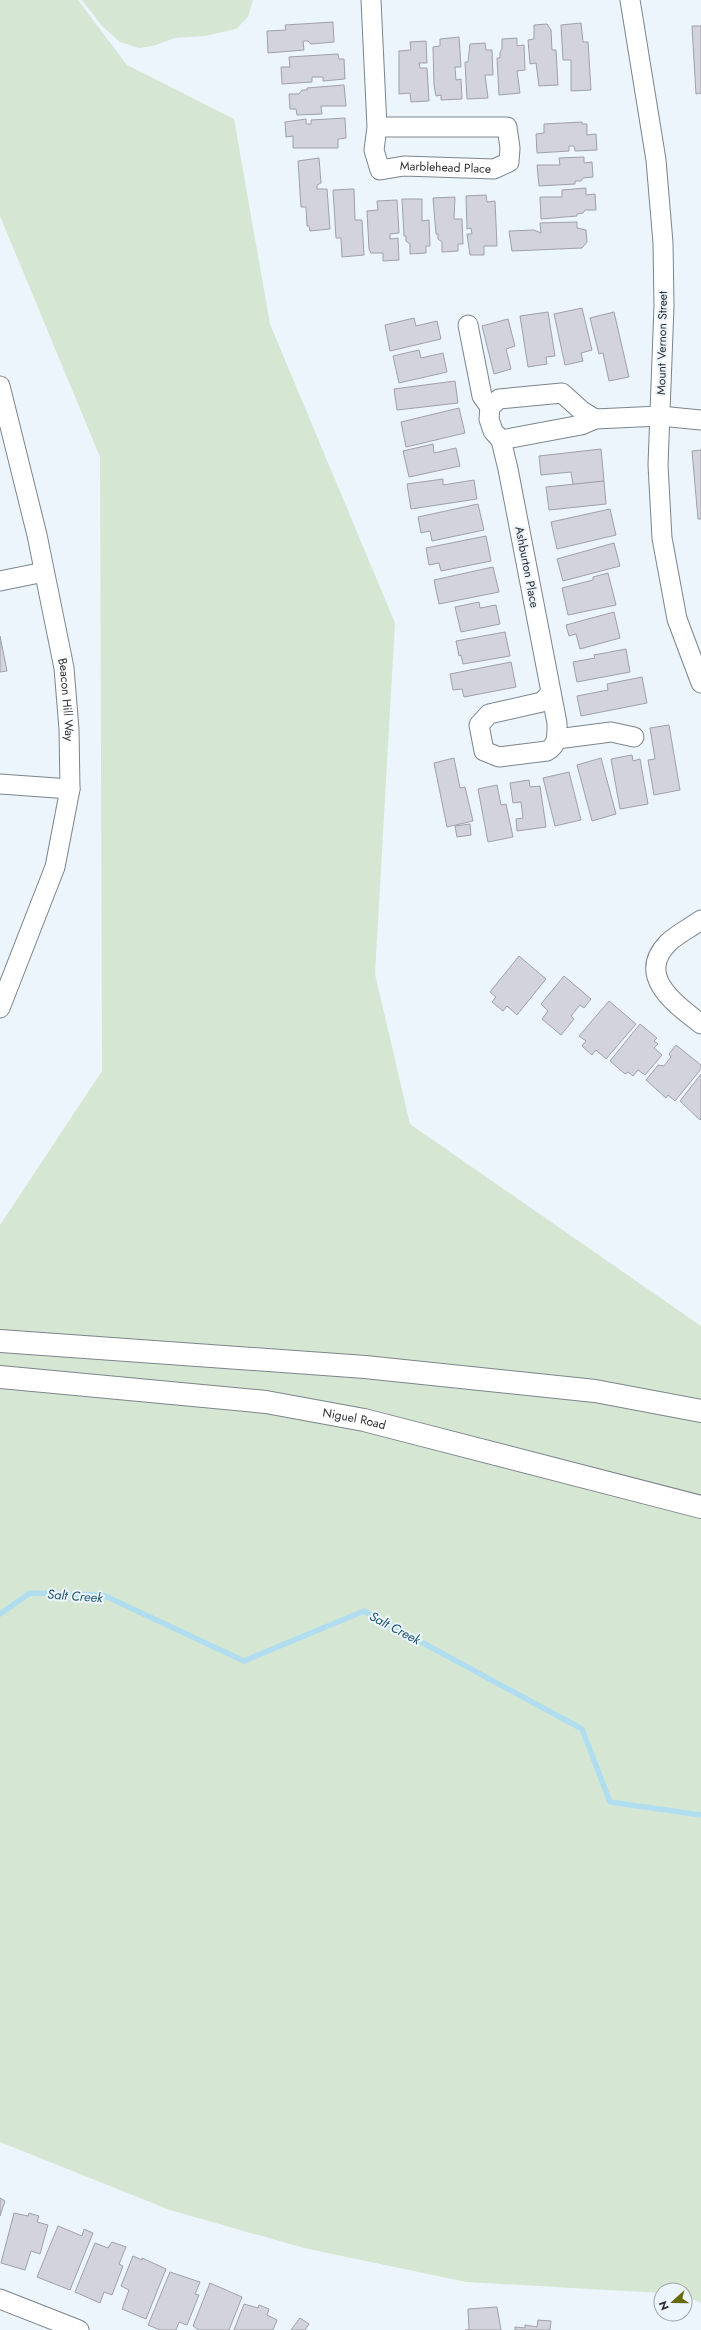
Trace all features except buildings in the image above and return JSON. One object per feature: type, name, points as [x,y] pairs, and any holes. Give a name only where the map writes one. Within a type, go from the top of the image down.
[{"type":"main road","points":[[0,1341],[365,1367],[595,1391],[701,1411]]},
{"type":"main road","name":"Niguel Road","points":[[0,1376],[266,1402],[364,1420],[701,1507]]},
{"type":"street","name":"Marblehead Place","points":[[371,0],[377,127],[374,150],[380,170],[404,166],[494,169],[509,162],[510,148],[507,127],[377,127]]},
{"type":"street","name":"Mount Vernon Street","points":[[630,0],[656,160],[660,202],[664,306],[660,416],[659,507],[665,565],[677,619],[701,683]]},
{"type":"street","points":[[468,325],[482,396],[490,407],[499,399],[562,393],[595,419]]},
{"type":"street","name":"Beacon Hill Way","points":[[0,386],[44,572],[64,668],[70,729],[70,789],[55,867],[2,996]]},
{"type":"street","name":"Ashburton Place","points":[[490,407],[489,420],[493,432],[501,440],[557,723],[557,739]]},
{"type":"street","points":[[501,440],[581,424],[595,419],[660,416],[701,420]]},
{"type":"street","points":[[0,580],[44,572]]},
{"type":"street","points":[[551,693],[542,702],[489,714],[479,725],[484,751],[499,757],[546,751],[552,748],[557,739],[611,732],[634,737]]},
{"type":"street","points":[[0,784],[70,789]]},
{"type":"street","points":[[701,920],[668,944],[660,956],[657,971],[664,993],[701,1024]]},
{"type":"street","points":[[0,2299],[79,2330]]},
{"type":"green space","points":[[0,0],[78,0],[127,65],[234,119],[270,324],[395,623],[375,974],[410,1124],[701,1326],[701,2303],[693,2300],[693,2282],[653,2282],[653,2293],[466,2282],[304,2248],[170,2210],[0,2142],[0,1225],[102,1071],[100,457],[0,216]]},
{"type":"green space","points":[[82,0],[253,0],[248,17],[236,29],[205,36],[175,38],[153,46],[139,48],[120,42],[103,27]]},
{"type":"waterway","name":"Salt Creek","points":[[0,1614],[30,1593],[103,1595],[244,1661],[364,1611],[582,1729],[610,1802],[701,1815]]}]
